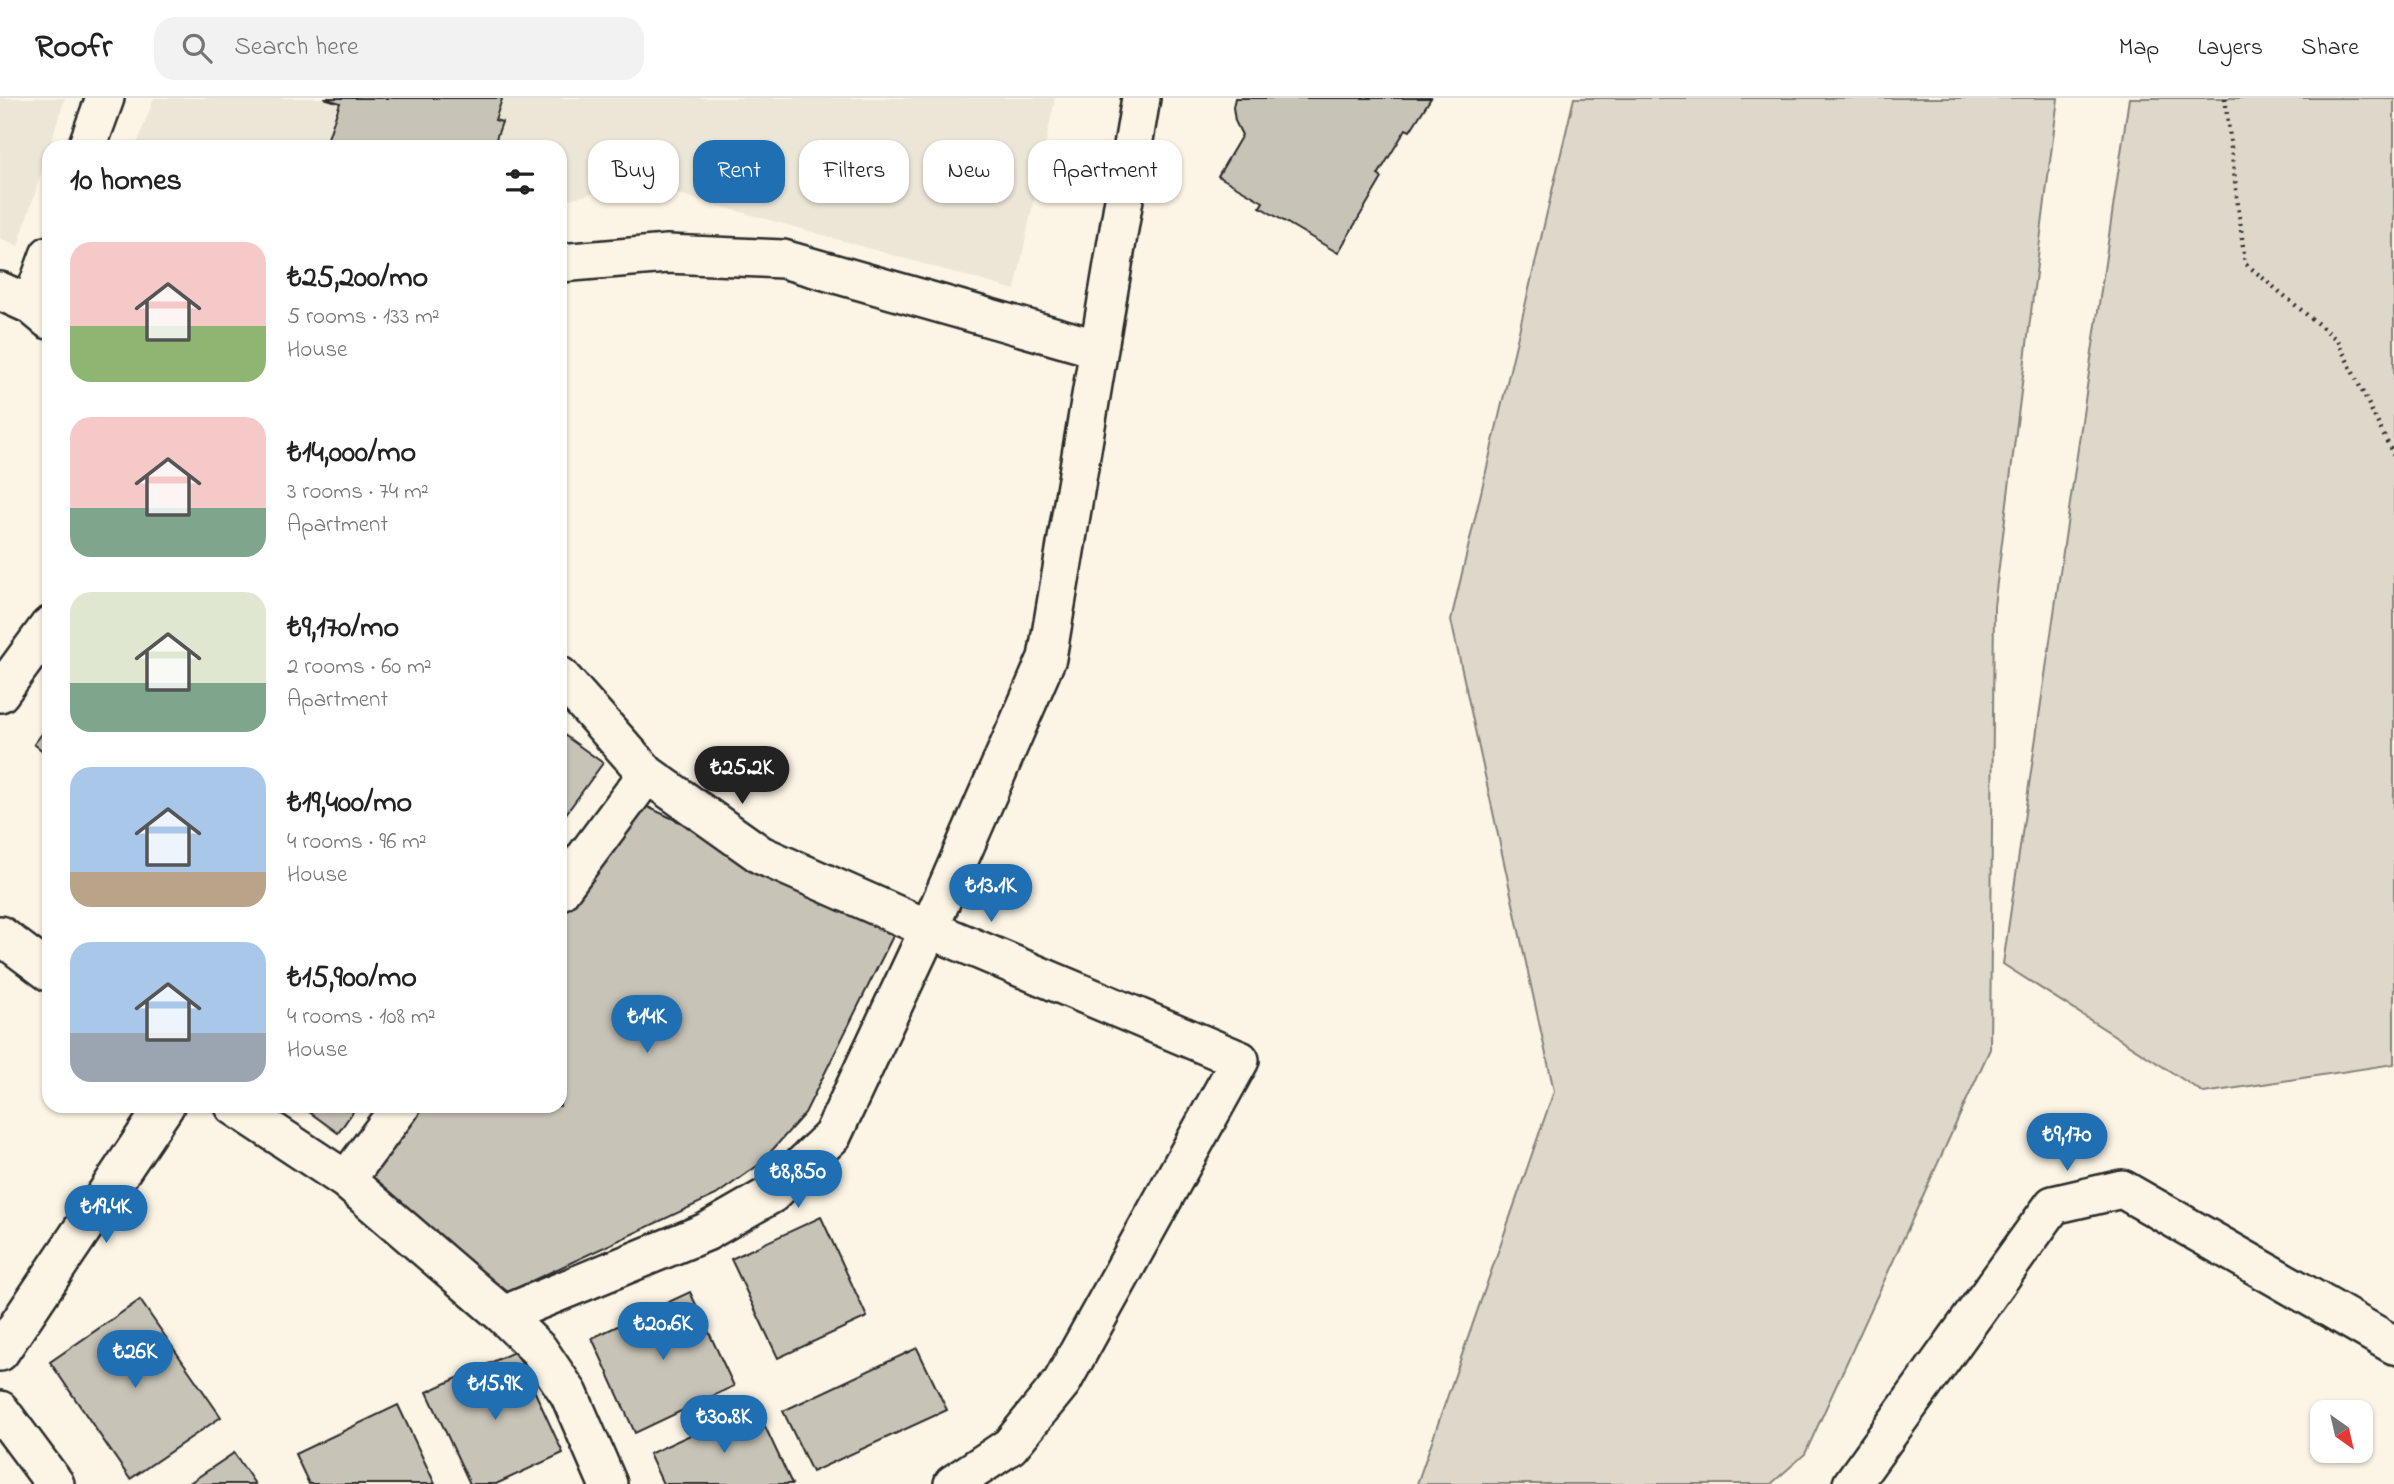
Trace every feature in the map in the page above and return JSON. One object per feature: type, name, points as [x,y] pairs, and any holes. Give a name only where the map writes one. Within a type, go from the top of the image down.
[{"type":"street","points":[[89,140],[104,98]]},
{"type":"street","points":[[503,1315],[706,1232],[772,1194],[832,1136],[929,929],[1048,659],[1141,98]]},
{"type":"street","points":[[567,262],[667,254],[783,259],[1099,349]]},
{"type":"street","points":[[27,305],[42,271]]},
{"type":"street","points":[[0,693],[42,636]]},
{"type":"street","points":[[567,684],[647,774],[761,855],[1240,1060],[1062,1382],[1010,1446],[953,1484]]},
{"type":"street","points":[[567,882],[647,774]]},
{"type":"street","points":[[0,935],[42,967]]},
{"type":"street","points":[[0,1352],[160,1113]]},
{"type":"street","points":[[244,1113],[346,1181],[503,1315],[539,1350],[569,1394],[608,1484]]},
{"type":"street","points":[[346,1181],[396,1113]]},
{"type":"street","points":[[1852,1484],[2053,1205],[2122,1189],[2394,1345]]},
{"type":"street","points":[[0,1410],[55,1484]]},
{"type":"path","points":[[2225,98],[2245,263],[2337,340],[2394,456]]},
{"type":"shaded area","points":[[0,98],[65,98],[52,140],[42,140],[42,170],[18,246],[0,238]]},
{"type":"shaded area","points":[[154,98],[1055,98],[1046,140],[1028,140],[1028,203],[1033,203],[1015,290],[710,203],[785,203],[785,140],[693,140],[693,198],[679,194],[679,140],[588,140],[588,195],[567,199],[567,140],[139,140]]},
{"type":"shaded area","points":[[1574,98],[2058,98],[1994,606],[1990,1049],[1805,1454],[1771,1484],[1417,1484],[1554,1091],[1451,620]]},
{"type":"shaded area","points":[[2129,98],[2394,98],[2394,1064],[2204,1093],[2003,964]]},
{"type":"building","points":[[324,98],[501,98],[495,120],[502,122],[496,140],[327,140],[340,103]]},
{"type":"building","points":[[1235,98],[1431,98],[1410,131],[1406,129],[1378,175],[1382,178],[1338,253],[1260,207],[1263,202],[1218,176],[1242,135],[1235,121]]},
{"type":"building","points":[[42,734],[42,750],[34,744]]},
{"type":"building","points":[[567,737],[603,763],[567,812]]},
{"type":"building","points":[[637,802],[899,924],[805,1113],[760,1164],[716,1195],[508,1292],[359,1176],[406,1113],[567,1113],[567,897]]},
{"type":"building","points":[[311,1113],[352,1113],[338,1133]]},
{"type":"building","points":[[821,1217],[867,1317],[778,1358],[731,1259]]},
{"type":"building","points":[[690,1292],[734,1386],[635,1433],[592,1338]]},
{"type":"building","points":[[140,1300],[221,1417],[130,1479],[50,1362]]},
{"type":"building","points":[[917,1348],[947,1410],[812,1472],[783,1411]]},
{"type":"building","points":[[516,1351],[563,1453],[496,1484],[470,1484],[427,1392]]},
{"type":"building","points":[[398,1405],[435,1484],[309,1484],[295,1454]]},
{"type":"building","points":[[755,1405],[792,1484],[663,1484],[649,1454]]},
{"type":"building","points":[[234,1453],[255,1484],[188,1484]]}]
